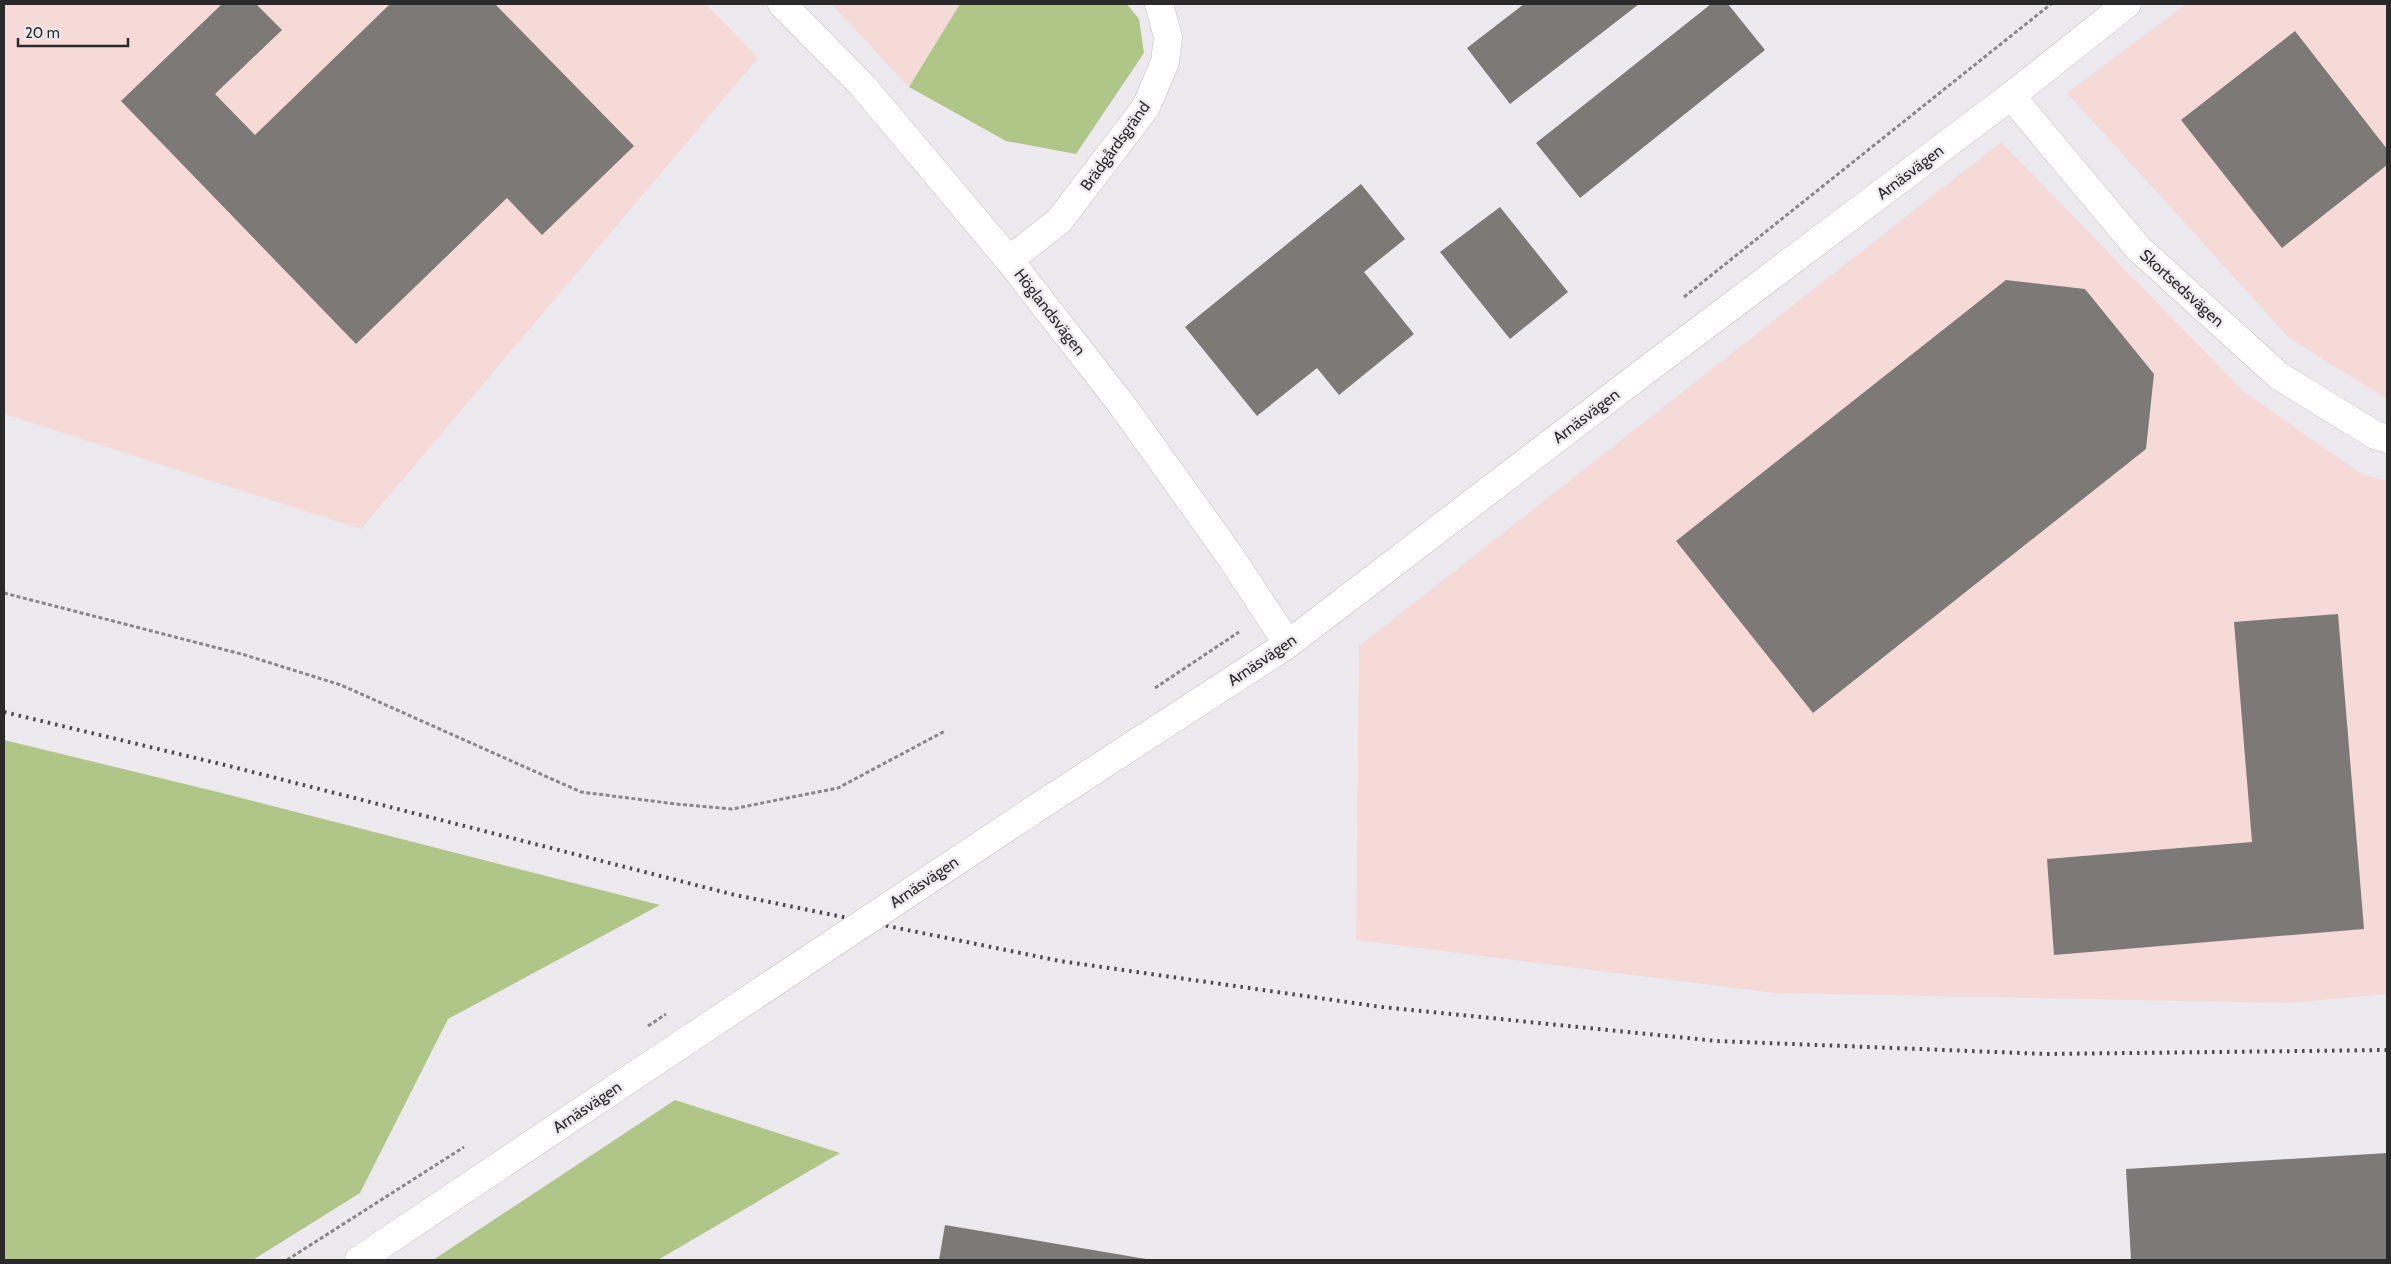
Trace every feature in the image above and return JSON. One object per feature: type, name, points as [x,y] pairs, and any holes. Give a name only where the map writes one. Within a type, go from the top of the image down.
[{"type":"street","name":"Höglandsvägen","points":[[782,4],[862,85],[1009,260],[1122,404],[1230,556],[1288,644]]},
{"type":"street","name":"Brädgårdsgränd","points":[[1009,260],[1060,221],[1146,107],[1165,62],[1168,37],[1159,4]]},
{"type":"street","name":"Arnäsvägen","points":[[359,1260],[1035,809],[1288,644],[1645,371],[2011,96],[2127,4]]},
{"type":"street","name":"Skortsedsvägen","points":[[2011,96],[2145,255],[2278,376],[2375,435],[2387,439]]},
{"type":"path","points":[[1680,300],[2051,4]]},
{"type":"path","points":[[4,593],[245,655],[341,685],[581,792],[732,809],[838,788],[945,731]]},
{"type":"path","points":[[1153,690],[1267,613]]},
{"type":"shaded area","points":[[4,4],[706,4],[758,58],[361,529],[4,414]]},
{"type":"shaded area","points":[[831,4],[960,4],[909,87]]},
{"type":"shaded area","points":[[2186,4],[2387,4],[2387,399],[2289,338],[2067,93]]},
{"type":"shaded area","points":[[2001,142],[2244,392],[2363,475],[2387,481],[2387,994],[2289,1003],[1775,993],[1356,940],[1359,646]]},
{"type":"green space","points":[[960,4],[1127,4],[1139,19],[1144,53],[1076,154],[1006,141],[909,87]]},
{"type":"green space","points":[[4,740],[222,793],[660,905],[448,1019],[360,1193],[253,1260],[4,1260]]},
{"type":"green space","points":[[675,1100],[840,1153],[658,1260],[433,1260]]},
{"type":"building","points":[[222,4],[256,4],[282,30],[215,94],[255,135],[390,4],[495,4],[634,146],[542,235],[507,198],[356,344],[121,101]]},
{"type":"building","points":[[1524,4],[1639,4],[1510,104],[1467,48]]},
{"type":"building","points":[[1711,4],[1728,4],[1765,50],[1580,198],[1536,143]]},
{"type":"building","points":[[2295,31],[2387,149],[2387,165],[2282,248],[2181,120]]},
{"type":"building","points":[[1361,184],[1405,239],[1364,272],[1414,334],[1339,395],[1317,368],[1257,416],[1185,327]]},
{"type":"building","points":[[1500,207],[1568,292],[1510,339],[1440,252]]},
{"type":"building","points":[[2006,280],[2085,289],[2154,374],[2146,449],[1813,713],[1676,541]]},
{"type":"building","points":[[2338,614],[2364,929],[2054,955],[2047,859],[2252,842],[2234,622]]},
{"type":"building","points":[[2387,1153],[2387,1260],[2131,1260],[2126,1169]]},
{"type":"building","points":[[945,1225],[1146,1259],[1146,1260],[939,1260]]},
{"type":"railway","points":[[4,712],[229,766],[735,895],[1060,961],[1382,1007],[1716,1041],[2046,1054],[2387,1050]]}]
